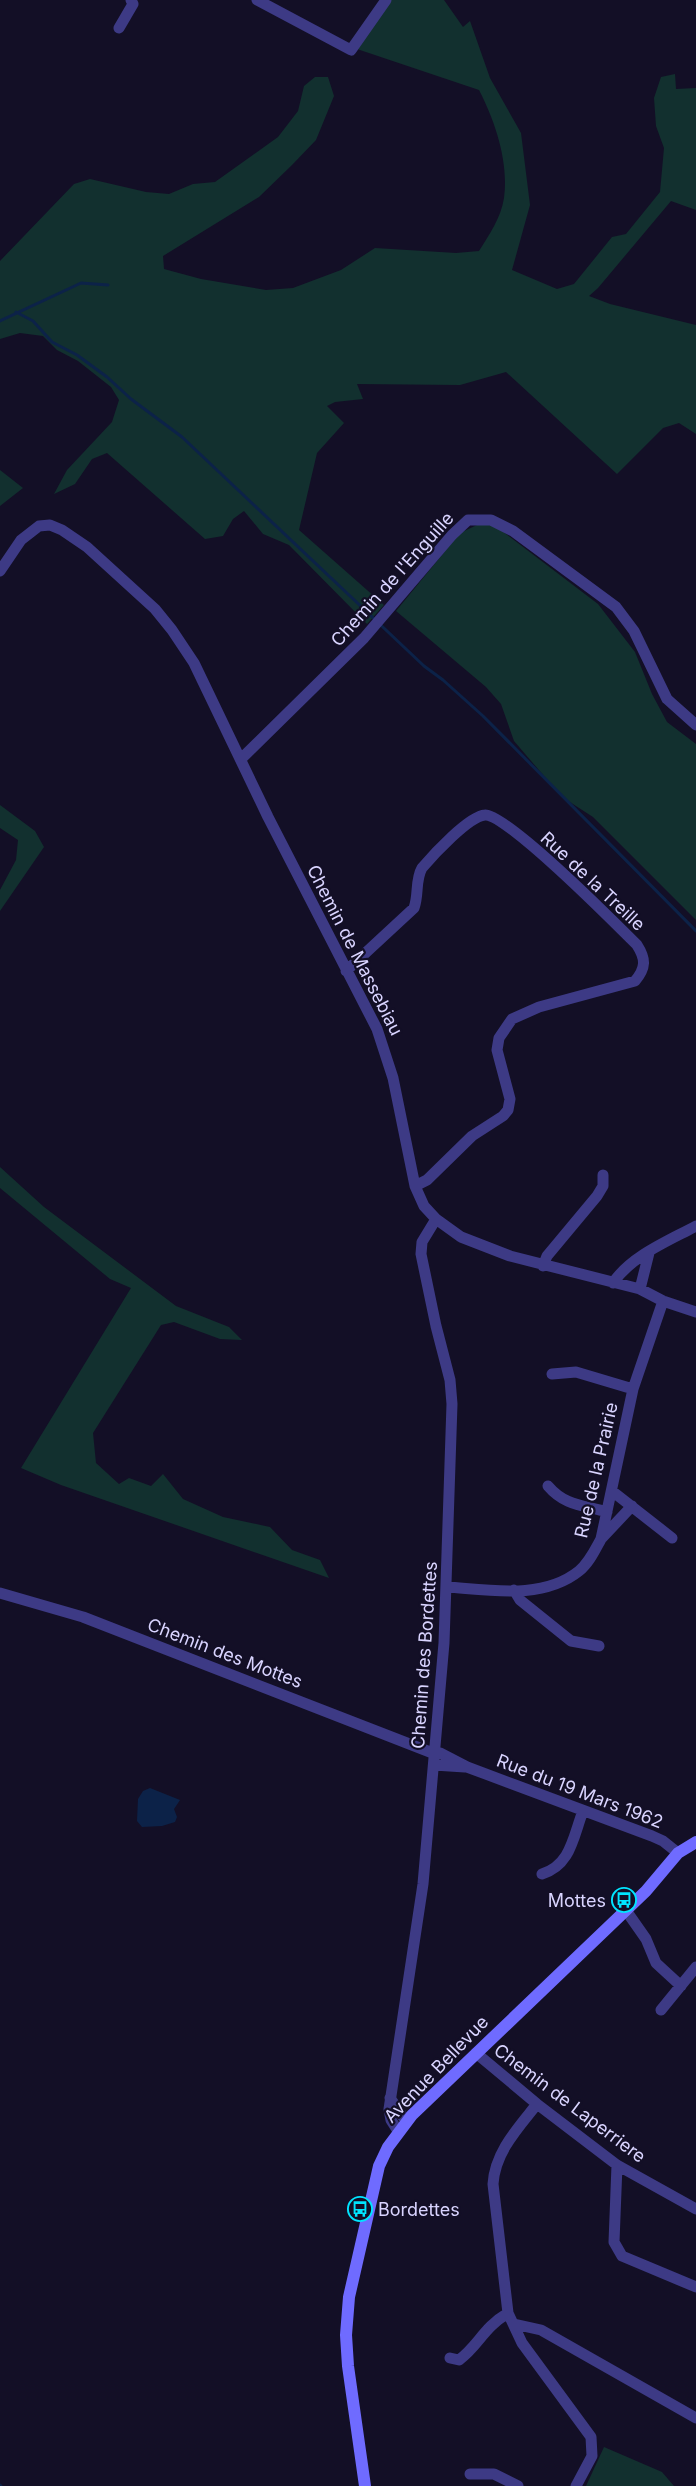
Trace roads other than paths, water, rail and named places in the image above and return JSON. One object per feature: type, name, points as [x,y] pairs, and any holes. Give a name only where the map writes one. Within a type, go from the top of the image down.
[{"type":"main road","name":"Avenue Bellevue","points":[[365,2486],[348,2366],[347,2316],[379,2166],[402,2126],[655,1881],[678,1853],[696,1842]]},
{"type":"street","points":[[119,28],[134,4],[131,0]]},
{"type":"street","points":[[257,0],[351,50],[386,0]]},
{"type":"street","name":"Chemin de l'Enguille","points":[[241,759],[351,651],[452,535],[468,520],[492,520],[513,531],[616,608],[634,631],[667,699],[696,725]]},
{"type":"street","name":"Chemin de Massebiau","points":[[0,571],[21,540],[39,526],[50,525],[62,530],[87,547],[155,610],[167,623],[194,663],[268,817],[346,971],[367,1008],[385,1050],[415,1186],[424,1206],[436,1219],[461,1237],[510,1256],[543,1266],[640,1289],[663,1301],[696,1312]]},
{"type":"street","name":"Rue de la Treille","points":[[346,971],[414,908],[418,874],[422,868],[469,823],[485,815],[498,818],[556,866],[637,944],[644,959],[644,967],[635,981],[539,1007],[512,1019],[500,1038],[497,1050],[510,1099],[508,1110],[503,1116],[472,1136],[427,1180],[415,1186]]},
{"type":"street","points":[[543,1266],[547,1256],[597,1196],[603,1186],[603,1175]]},
{"type":"street","name":"Chemin des Bordettes","points":[[402,2126],[391,2120],[390,2098],[422,1894],[435,1753],[447,1587],[452,1404],[450,1380],[436,1326],[421,1254],[422,1242],[436,1219]]},
{"type":"street","points":[[613,1283],[628,1267],[696,1226]]},
{"type":"street","points":[[640,1289],[649,1253]]},
{"type":"street","name":"Rue de la Prairie","points":[[447,1587],[514,1590],[535,1590],[552,1587],[580,1570],[590,1559],[602,1539],[634,1389],[663,1301]]},
{"type":"street","points":[[552,1374],[576,1372],[634,1389]]},
{"type":"street","points":[[548,1486],[566,1502],[607,1512]]},
{"type":"street","points":[[612,1491],[672,1538]]},
{"type":"street","points":[[602,1539],[632,1506]]},
{"type":"street","points":[[514,1590],[520,1600],[571,1641],[600,1646]]},
{"type":"street","name":"Chemin des Mottes","points":[[0,1593],[83,1617],[435,1753]]},
{"type":"street","name":"Rue du 19 Mars 1962","points":[[435,1753],[440,1753],[467,1767],[652,1836],[663,1841],[678,1853]]},
{"type":"street","name":"Rue du 19 Mars 1962","points":[[434,1765],[467,1767]]},
{"type":"street","points":[[542,1874],[555,1870],[565,1860],[582,1811]]},
{"type":"street","points":[[625,1909],[646,1939],[656,1963],[680,1986]]},
{"type":"street","points":[[661,2010],[696,1967]]},
{"type":"street","name":"Chemin de Laperriere","points":[[476,2053],[537,2104],[618,2165],[696,2209]]},
{"type":"street","points":[[537,2104],[507,2144],[494,2171],[493,2184],[508,2313],[522,2343],[591,2437],[592,2456],[576,2486]]},
{"type":"street","points":[[618,2165],[614,2242],[622,2256],[696,2286]]},
{"type":"street","points":[[450,2358],[459,2360],[465,2356],[487,2328],[508,2313]]},
{"type":"street","points":[[514,2324],[541,2330],[696,2418]]},
{"type":"street","points":[[470,2474],[494,2474],[518,2486]]},
{"type":"water","points":[[150,1788],[180,1800],[174,1809],[177,1817],[175,1822],[162,1826],[142,1827],[137,1821],[138,1799],[143,1791]]},
{"type":"waterway","points":[[0,321],[81,283],[108,285]]},
{"type":"waterway","points":[[16,312],[33,321],[52,342],[77,355],[182,437],[424,666],[443,680],[483,716],[696,931]]},
{"type":"place","name":"Mottes","points":[[624,1900]]},
{"type":"place","name":"Bordettes","points":[[360,2209]]}]
